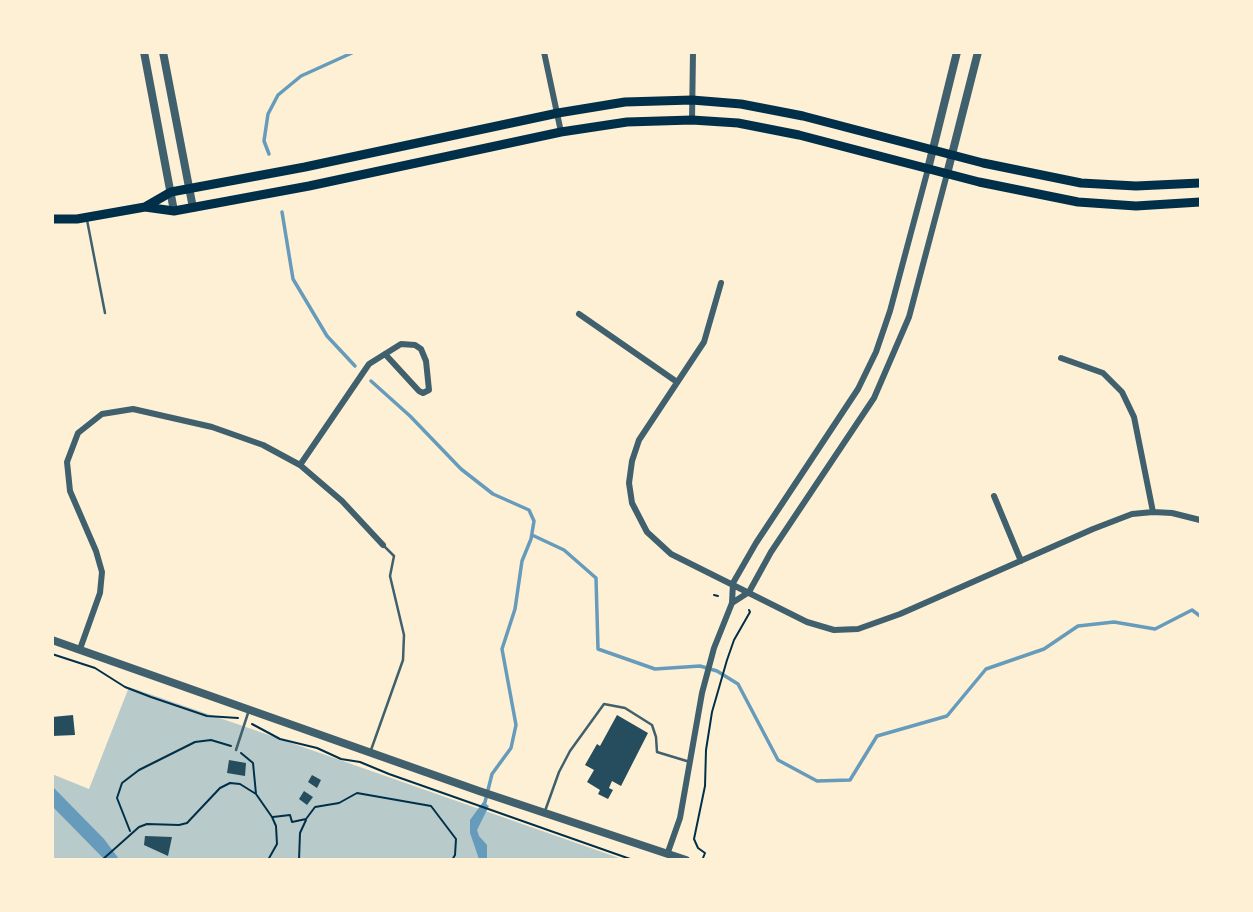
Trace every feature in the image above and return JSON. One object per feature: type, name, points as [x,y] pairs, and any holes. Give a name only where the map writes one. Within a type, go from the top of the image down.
[{"type":"main road","points":[[145,207],[171,192],[305,167],[558,113],[625,102],[692,100],[741,104],[803,116],[952,155],[1081,183],[1136,186],[1200,183]]},
{"type":"main road","points":[[52,219],[86,217],[145,207],[174,211],[309,186],[561,132],[627,122],[692,120],[738,123],[799,135],[947,174],[1078,202],[1136,206],[1200,202]]},
{"type":"street","points":[[144,52],[174,211]]},
{"type":"street","points":[[163,52],[193,208]]},
{"type":"street","points":[[544,52],[561,132]]},
{"type":"street","points":[[692,120],[693,52]]},
{"type":"street","points":[[668,852],[680,818],[702,693],[732,603],[733,583],[769,522],[852,398],[876,352],[890,311],[957,52]]},
{"type":"street","points":[[732,603],[749,592],[771,552],[874,398],[892,360],[909,317],[978,52]]},
{"type":"street","points":[[721,283],[704,342],[639,440],[629,483],[632,503],[647,532],[658,545],[671,554],[807,622],[834,630],[858,629],[900,614],[1093,528],[1132,514],[1172,513],[1200,520]]},
{"type":"street","points":[[579,314],[677,382]]},
{"type":"street","points":[[300,465],[369,364],[385,354],[401,344],[408,343],[421,349],[426,361],[429,390],[423,393],[419,391],[385,354]]},
{"type":"street","points":[[1061,358],[1102,373],[1122,392],[1134,417],[1153,512]]},
{"type":"street","points":[[80,649],[100,593],[102,572],[96,551],[70,492],[67,461],[78,433],[102,414],[133,409],[212,427],[263,445],[300,465],[342,500],[383,545]]},
{"type":"street","points":[[994,496],[1021,561]]},
{"type":"street","points":[[52,640],[479,791],[686,859]]},
{"type":"lane","points":[[86,217],[105,313]]},
{"type":"lane","points":[[370,753],[403,660],[404,635],[390,576],[394,556],[383,545]]},
{"type":"lane","points":[[544,813],[570,751],[604,704],[625,708],[652,724],[657,752],[690,762]]},
{"type":"lane","points":[[236,750],[248,710]]},
{"type":"path","points":[[703,858],[705,853],[698,848],[694,839],[702,803],[706,750],[715,701],[734,640],[749,611]]},
{"type":"path","points":[[52,653],[95,668],[117,683],[151,697],[207,716],[245,719],[280,739],[317,748],[341,759],[360,762],[457,799],[633,859]]},
{"type":"path","points":[[130,832],[117,797],[122,783],[138,770],[165,755],[204,740],[227,743],[253,763],[256,794]]},
{"type":"path","points":[[103,858],[130,832],[147,824],[187,823],[220,788],[230,783],[240,784],[256,794],[272,817],[276,826],[277,844],[268,859]]},
{"type":"path","points":[[299,859],[300,833],[315,807],[340,803],[357,793],[431,806],[456,839],[452,859]]},
{"type":"path","points":[[272,817],[290,815],[292,822],[306,819]]},
{"type":"path","points":[[689,839],[694,839]]},
{"type":"shaded area","points":[[129,687],[622,859],[53,859],[52,774],[89,789]]},
{"type":"water","points":[[52,786],[104,839],[119,859],[104,859],[53,807]]},
{"type":"water","points":[[483,802],[489,806],[477,830],[487,845],[487,859],[479,859],[470,833],[470,820]]},
{"type":"building","points":[[73,715],[75,735],[52,736],[52,717]]},
{"type":"building","points":[[617,715],[648,733],[621,786],[612,781],[609,788],[613,790],[608,799],[598,794],[600,790],[587,782],[594,770],[585,765],[597,744],[600,746]]},
{"type":"building","points":[[229,760],[246,763],[245,776],[227,773]]},
{"type":"building","points":[[312,775],[321,780],[317,788],[308,782]]},
{"type":"building","points":[[304,791],[313,797],[307,805],[299,799]]},
{"type":"building","points":[[145,836],[172,837],[168,856],[144,845]]},
{"type":"waterway","points":[[269,154],[264,141],[268,114],[278,95],[301,76],[354,52]]},
{"type":"waterway","points":[[282,212],[293,279],[327,336],[355,366]]},
{"type":"waterway","points":[[371,381],[410,416],[461,469],[493,494],[529,510],[534,521],[531,539],[522,561],[515,609],[502,649],[516,725],[511,748],[492,774],[484,806]]},
{"type":"waterway","points":[[532,535],[564,550],[596,578],[598,649],[655,669],[700,666],[717,671],[738,684],[778,760],[817,781],[850,780],[877,736],[947,716],[986,669],[1044,649],[1078,626],[1114,622],[1155,629],[1192,610],[1200,616]]}]
